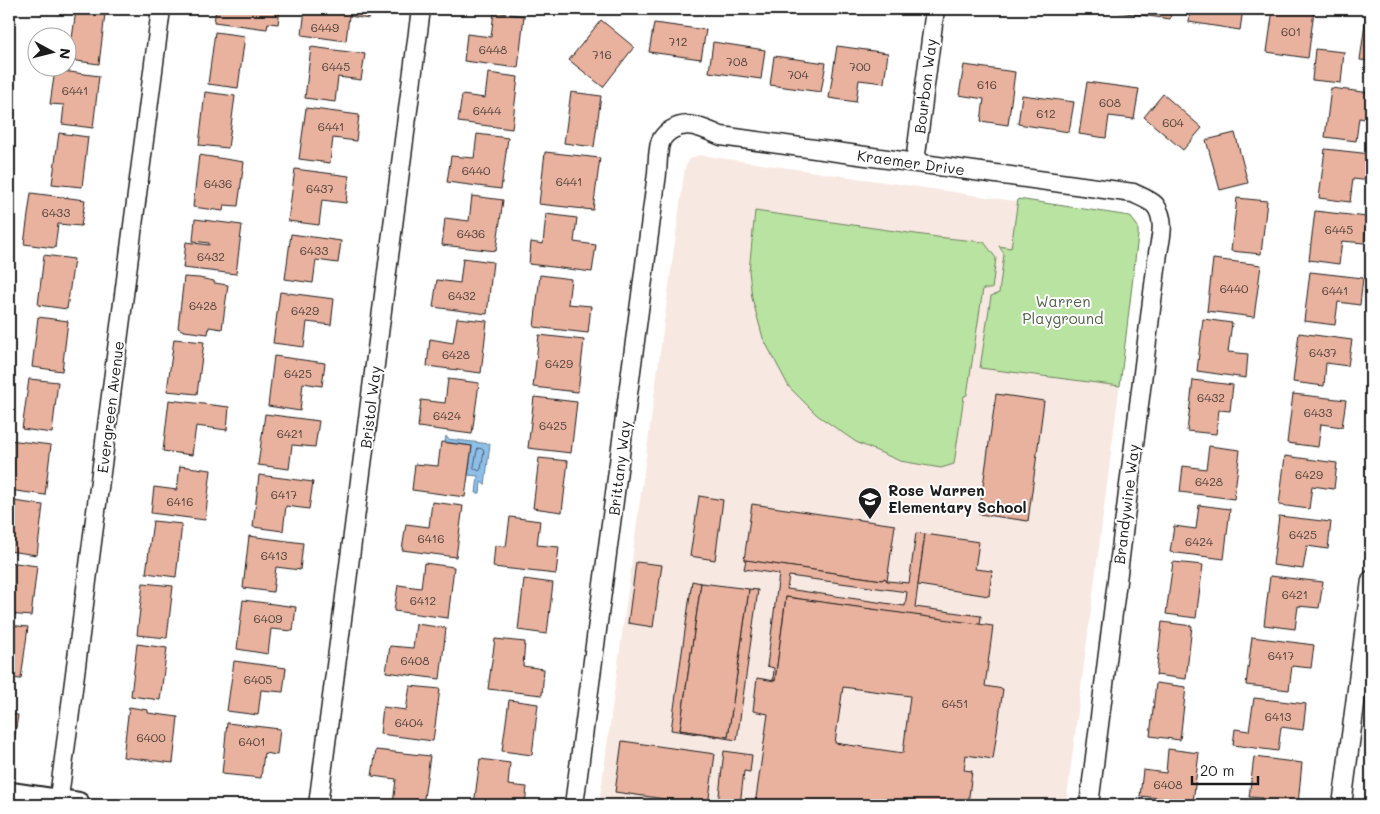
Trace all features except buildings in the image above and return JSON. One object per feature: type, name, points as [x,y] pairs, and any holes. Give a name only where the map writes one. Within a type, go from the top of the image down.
[{"type":"main road","points":[[9,795],[64,804]]},
{"type":"street","name":"Evergreen Avenue","points":[[64,804],[162,9]]},
{"type":"street","name":"Bristol Way","points":[[318,805],[422,9]]},
{"type":"street","name":"Bourbon Way","points":[[915,162],[935,9]]},
{"type":"street","name":"Kraemer Drive","points":[[667,132],[679,126],[693,126],[721,136],[1133,193],[1154,204]]},
{"type":"street","name":"Brittany Way","points":[[574,805],[657,174],[658,148],[667,132]]},
{"type":"street","name":"Brandywine Way","points":[[1089,805],[1163,230],[1154,204]]},
{"type":"street","points":[[1342,805],[1371,580]]},
{"type":"shaded area","name":"Rose Warren Elementary School","points":[[699,155],[1131,218],[1138,224],[1139,234],[1066,805],[599,805],[685,167],[690,159]]},
{"type":"green space","name":"Warren Playground","points":[[1018,199],[1130,216],[1138,227],[1120,386],[980,368],[991,296],[999,293],[1004,254],[999,246],[1011,248]]},
{"type":"green space","points":[[755,211],[984,242],[996,258],[992,289],[983,289],[967,395],[964,396],[954,464],[941,468],[900,461],[856,442],[817,415],[789,387],[763,338],[752,298],[749,271]]},
{"type":"water","points":[[446,436],[448,439],[490,444],[485,485],[481,482],[480,493],[476,493],[478,476],[468,475],[472,446],[445,442]]},
{"type":"place","name":"Rose Warren Elementary School","points":[[870,520]]}]
